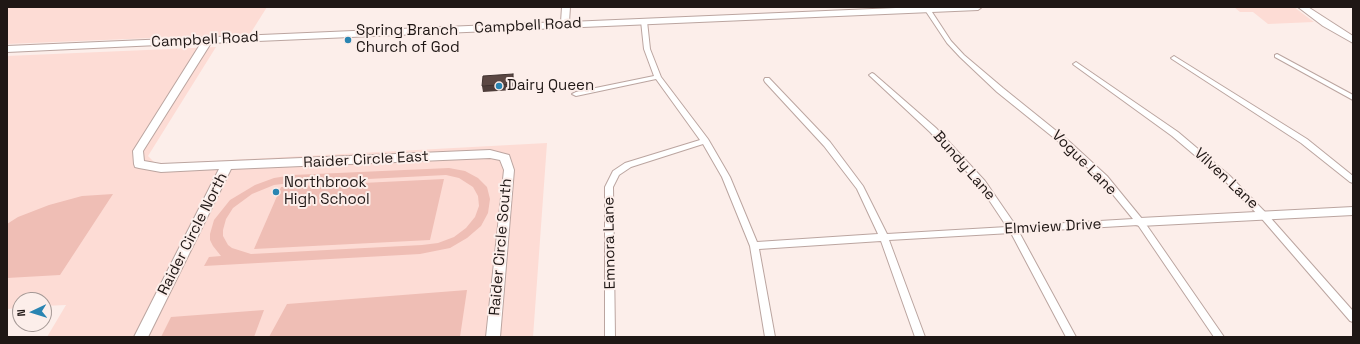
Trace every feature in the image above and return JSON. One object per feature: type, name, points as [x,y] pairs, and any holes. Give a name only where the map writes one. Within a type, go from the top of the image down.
[{"type":"street","points":[[565,24],[566,7]]},
{"type":"street","name":"Campbell Road","points":[[7,49],[978,7]]},
{"type":"street","points":[[1302,7],[1326,24],[1353,40]]},
{"type":"street","points":[[1312,7],[1334,23],[1353,34]]},
{"type":"street","name":"Vogue Lane","points":[[928,10],[942,32],[962,56],[1000,90],[1041,121],[1104,178],[1140,222],[1219,337]]},
{"type":"street","points":[[644,21],[647,49],[658,76],[705,141],[726,177],[754,246],[770,337]]},
{"type":"street","name":"Raider Circle North","points":[[141,337],[226,167],[161,168],[139,164],[138,151],[208,40]]},
{"type":"street","points":[[1276,56],[1353,98]]},
{"type":"street","points":[[1174,58],[1277,122],[1304,141],[1353,180]]},
{"type":"street","name":"Vilven Lane","points":[[1076,64],[1176,134],[1227,178],[1265,216],[1353,318]]},
{"type":"street","name":"Bundy Lane","points":[[872,75],[933,130],[982,183],[1013,229],[1070,337]]},
{"type":"street","points":[[576,94],[658,76]]},
{"type":"street","points":[[767,80],[828,144],[860,188],[884,237],[920,337]]},
{"type":"street","name":"Emnora Lane","points":[[610,337],[609,187],[616,173],[628,165],[705,141]]},
{"type":"street","name":"Raider Circle East","points":[[226,167],[490,154],[505,158]]},
{"type":"street","name":"Raider Circle South","points":[[493,337],[508,170],[505,158]]},
{"type":"street","name":"Elmview Drive","points":[[754,246],[1013,229],[1353,211]]},
{"type":"shaded area","points":[[7,7],[267,7],[250,34],[7,44]]},
{"type":"shaded area","points":[[1234,7],[1294,7],[1314,22],[1268,24],[1253,12],[1240,12]]},
{"type":"shaded area","name":"Northbrook High School","points":[[216,47],[148,156],[156,164],[547,143],[533,337],[47,337],[50,332],[52,332],[52,329],[66,305],[52,306],[52,292],[12,292],[12,309],[7,309],[7,56]]},
{"type":"shaded area","points":[[449,168],[465,171],[478,178],[487,187],[490,199],[488,213],[481,226],[467,238],[450,248],[420,254],[204,266],[209,257],[221,256],[210,240],[210,234],[214,220],[230,200],[255,185],[274,178],[293,175]],"holes":[[[446,175],[459,178],[473,187],[478,196],[479,206],[475,217],[466,228],[454,237],[438,243],[251,254],[232,248],[228,245],[223,236],[226,219],[233,208],[252,194],[274,185]]]},
{"type":"shaded area","points":[[444,179],[430,240],[254,249],[281,187]]},
{"type":"shaded area","points":[[113,194],[60,275],[7,278],[7,224],[18,217],[49,205],[82,196]]},
{"type":"shaded area","points":[[467,290],[460,337],[269,337],[287,304]]},
{"type":"shaded area","points":[[264,310],[254,337],[161,337],[171,317]]},
{"type":"building","points":[[513,74],[512,84],[482,86],[483,76]]},
{"type":"place","name":"Spring Branch Church of God","points":[[348,40]]},
{"type":"place","name":"Dairy Queen","points":[[499,86]]},
{"type":"place","name":"Northbrook High School","points":[[276,192]]}]
